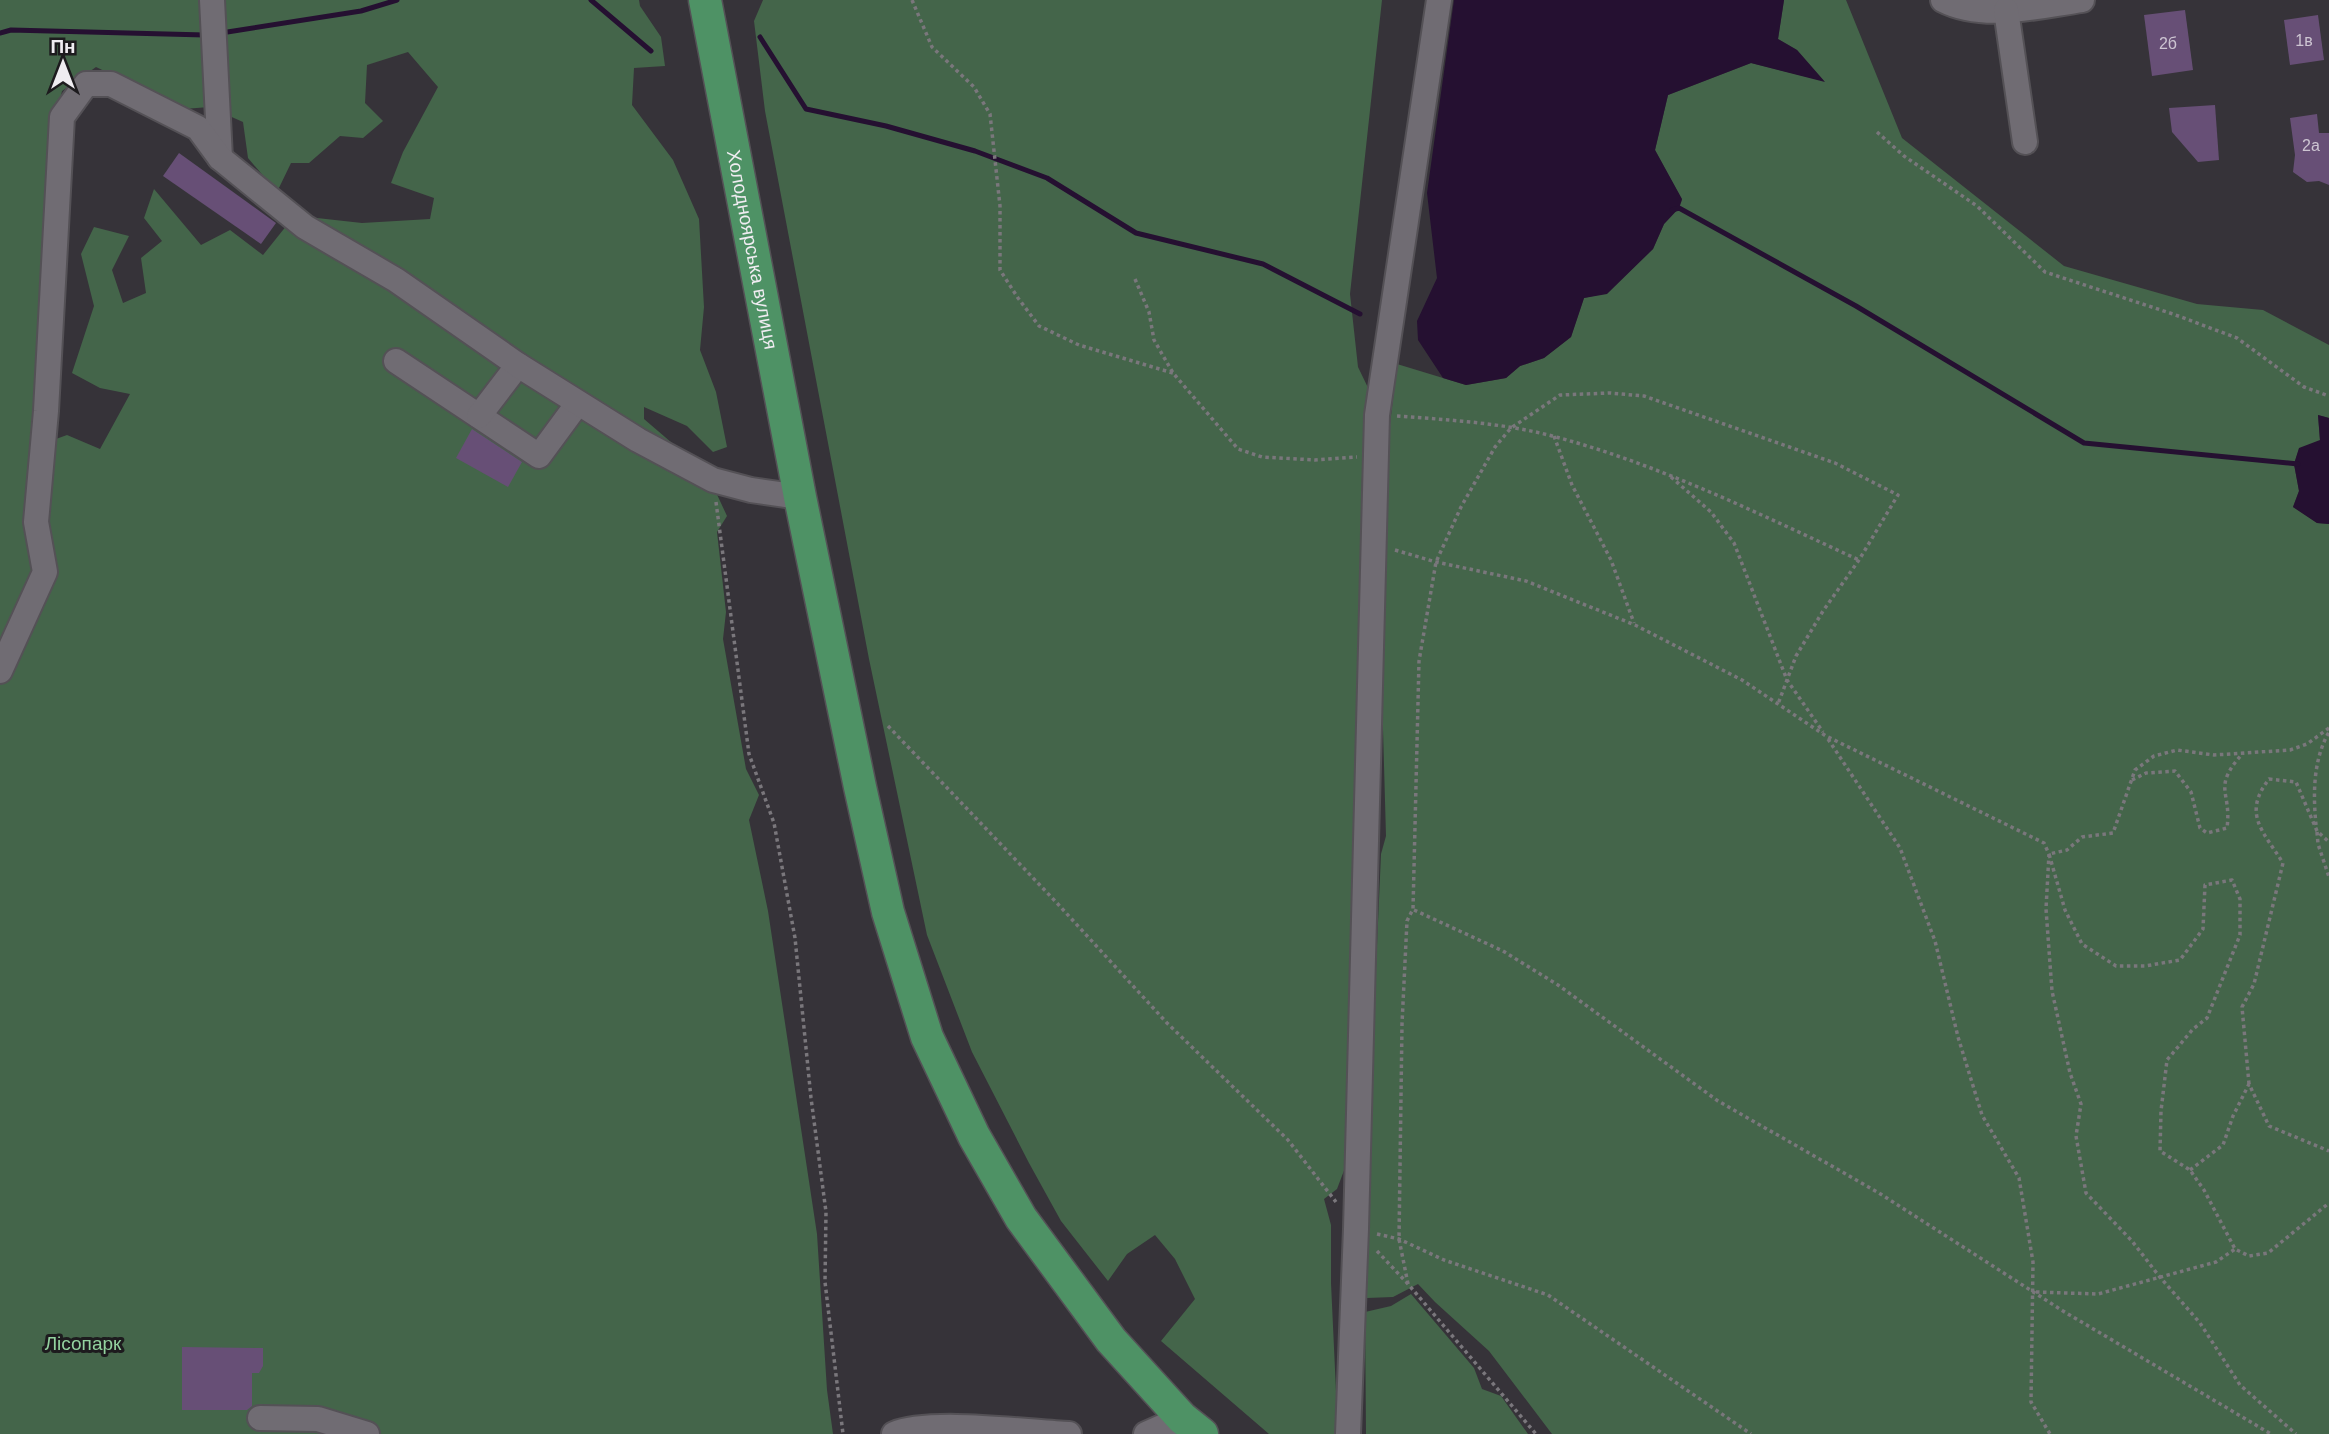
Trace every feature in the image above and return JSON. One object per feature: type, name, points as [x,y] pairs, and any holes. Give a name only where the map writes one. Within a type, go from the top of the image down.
[{"type":"main road","name":"Холодноярська вулиця","points":[[705,0],[800,497],[888,912],[927,1037],[974,1136],[1021,1219],[1111,1340],[1192,1426]]},
{"type":"street","points":[[212,0],[220,158]]},
{"type":"street","points":[[1348,1434],[1356,1229],[1377,415],[1439,0]]},
{"type":"street","points":[[1943,0],[1976,10],[2006,10],[2082,0]]},
{"type":"street","points":[[2006,10],[2025,142]]},
{"type":"street","points":[[0,671],[44,572],[36,522],[46,411],[62,117],[86,84],[111,84],[198,128],[220,158],[305,227],[396,280],[518,365],[648,446],[713,480],[751,490],[800,497]]},
{"type":"street","points":[[396,361],[539,456],[578,403]]},
{"type":"street","points":[[479,416],[518,365]]},
{"type":"street","points":[[260,1418],[318,1419],[367,1434]]},
{"type":"street","points":[[1146,1434],[1192,1426]]},
{"type":"street","points":[[894,1434],[905,1429],[939,1427],[1069,1434]]},
{"type":"path","points":[[912,0],[932,47],[974,87],[990,114],[1000,206],[1000,270],[1025,307],[1039,326],[1079,345],[1173,373]]},
{"type":"path","points":[[1877,132],[1904,156],[1977,206],[2045,272],[2174,314],[2237,338],[2304,387],[2329,396]]},
{"type":"path","points":[[1135,279],[1149,312],[1154,340],[1173,373],[1238,449],[1262,457],[1315,460],[1357,457],[1377,444]]},
{"type":"path","points":[[1408,1284],[1399,1239],[1402,1024],[1407,921],[1413,909],[1419,661],[1436,562],[1461,507],[1488,458],[1511,428],[1560,395],[1610,393],[1644,396],[1835,463],[1898,495],[1796,656],[1778,704]]},
{"type":"path","points":[[1377,415],[1466,421],[1553,436],[1612,454],[1671,477],[1859,560]]},
{"type":"path","points":[[1553,436],[1572,485],[1611,560],[1635,625]]},
{"type":"path","points":[[1671,477],[1711,512],[1734,543],[1787,680],[1900,848],[1935,941],[1958,1037],[1982,1115],[2019,1178],[2033,1262],[2031,1402],[2050,1434]]},
{"type":"path","points":[[713,480],[750,754],[774,823],[796,938],[825,1212],[825,1282],[843,1434]]},
{"type":"path","points":[[1374,547],[1526,581],[1635,625],[1742,680],[1826,736],[2044,843],[2065,910],[2082,944],[2116,966],[2145,966],[2180,960],[2203,929],[2205,885],[2232,880],[2240,899],[2240,935],[2207,1018],[2193,1029],[2167,1060],[2160,1151],[2190,1170],[2204,1190],[2235,1249],[2249,1256],[2268,1253],[2329,1203]]},
{"type":"path","points":[[888,726],[1167,1023],[1288,1140],[1356,1229],[1408,1284],[1536,1434]]},
{"type":"path","points":[[2049,854],[2067,849],[2082,837],[2113,833],[2135,770],[2154,757],[2177,750],[2214,755],[2290,750],[2307,744],[2329,730]]},
{"type":"path","points":[[2329,730],[2320,747],[2313,798],[2318,844],[2329,877]]},
{"type":"path","points":[[2131,780],[2146,773],[2175,771],[2191,792],[2200,828],[2207,833],[2216,832],[2227,828],[2229,816],[2223,786],[2228,770],[2244,752]]},
{"type":"path","points":[[2329,842],[2316,831],[2296,782],[2269,779],[2257,795],[2256,820],[2283,863],[2254,984],[2242,1007],[2249,1084],[2269,1126],[2329,1151]]},
{"type":"path","points":[[2049,854],[2046,909],[2052,991],[2070,1073],[2081,1104],[2076,1136],[2086,1192],[2132,1241],[2200,1323],[2240,1385],[2296,1434]]},
{"type":"path","points":[[1413,909],[1456,927],[1559,985],[1718,1101],[1879,1193],[2034,1292],[2271,1434]]},
{"type":"path","points":[[2190,1170],[2223,1145],[2233,1116],[2249,1084]]},
{"type":"path","points":[[1356,1229],[1399,1239],[1444,1260],[1548,1295],[1751,1434]]},
{"type":"path","points":[[2034,1292],[2098,1294],[2216,1262],[2235,1249]]},
{"type":"green space","name":"Лісопарк","points":[[0,0],[639,0],[640,6],[661,37],[665,66],[634,68],[632,105],[673,160],[699,219],[704,307],[700,350],[716,392],[727,447],[713,452],[687,426],[644,407],[644,419],[707,473],[727,516],[717,532],[726,612],[723,639],[746,769],[759,795],[749,820],[768,911],[817,1234],[827,1390],[833,1434],[0,1434]],"holes":[[[408,52],[438,87],[403,152],[391,183],[434,198],[430,219],[362,223],[308,217],[287,225],[263,255],[230,230],[201,245],[154,189],[144,218],[162,241],[141,258],[146,293],[123,303],[112,270],[129,236],[94,227],[81,254],[94,306],[72,373],[100,388],[130,394],[100,449],[67,435],[31,448],[50,141],[62,91],[96,67],[184,109],[209,107],[243,122],[248,158],[277,192],[291,163],[309,163],[340,136],[363,138],[383,121],[365,103],[367,65]]]},
{"type":"green space","points":[[763,0],[1382,0],[1350,294],[1358,367],[1373,398],[1362,476],[1348,1160],[1337,1189],[1324,1199],[1331,1225],[1338,1434],[1269,1434],[1161,1341],[1195,1299],[1175,1259],[1155,1235],[1127,1254],[1108,1281],[1061,1221],[972,1052],[927,935],[869,659],[765,111],[754,21]]},
{"type":"green space","points":[[1784,0],[1846,0],[1902,138],[2064,266],[2197,304],[2263,310],[2329,345],[2329,418],[2318,415],[2320,441],[2299,449],[2294,464],[2299,491],[2293,507],[2317,523],[2329,524],[2329,1434],[1552,1434],[1489,1351],[1418,1284],[1393,1297],[1367,1298],[1366,1196],[1381,854],[1386,836],[1382,694],[1383,484],[1397,364],[1466,385],[1506,378],[1520,366],[1544,358],[1571,337],[1584,298],[1607,293],[1653,249],[1664,224],[1679,208],[1682,200],[1655,150],[1668,95],[1751,63],[1824,81],[1797,50],[1778,39]]},
{"type":"green space","points":[[1411,1294],[1474,1368],[1482,1389],[1501,1396],[1528,1434],[1366,1434],[1365,1312],[1391,1306]]},
{"type":"shaded area","points":[[1454,0],[1784,0],[1778,39],[1797,50],[1825,82],[1751,63],[1668,95],[1655,150],[1682,199],[1679,208],[1664,224],[1653,249],[1607,294],[1584,298],[1571,337],[1544,358],[1520,366],[1506,378],[1466,385],[1443,378],[1418,340],[1417,321],[1437,278],[1427,193]]},
{"type":"shaded area","points":[[2318,415],[2329,418],[2329,524],[2317,523],[2293,507],[2299,491],[2294,464],[2299,448],[2320,440]]},
{"type":"building","points":[[2185,10],[2193,70],[2152,76],[2144,15]]},
{"type":"building","points":[[2318,15],[2324,60],[2290,65],[2284,20]]},
{"type":"building","points":[[2215,105],[2219,160],[2198,162],[2172,132],[2169,108]]},
{"type":"building","points":[[2317,114],[2319,133],[2329,133],[2329,185],[2319,181],[2307,182],[2293,172],[2295,155],[2290,118]]},
{"type":"building","points":[[179,153],[276,223],[261,244],[163,176]]},
{"type":"building","points":[[472,429],[522,462],[508,487],[456,458]]},
{"type":"building","points":[[182,1347],[263,1348],[263,1366],[259,1373],[252,1373],[252,1406],[247,1410],[182,1410]]},
{"type":"waterway","points":[[221,33],[361,11],[397,0]]},
{"type":"waterway","points":[[591,0],[651,51]]},
{"type":"waterway","points":[[0,33],[11,30],[205,35]]},
{"type":"waterway","points":[[760,37],[806,109],[886,126],[975,151],[1047,178],[1136,233],[1263,264],[1360,314]]},
{"type":"waterway","points":[[1672,210],[1679,208],[1856,306],[2084,443],[2298,464]]}]
